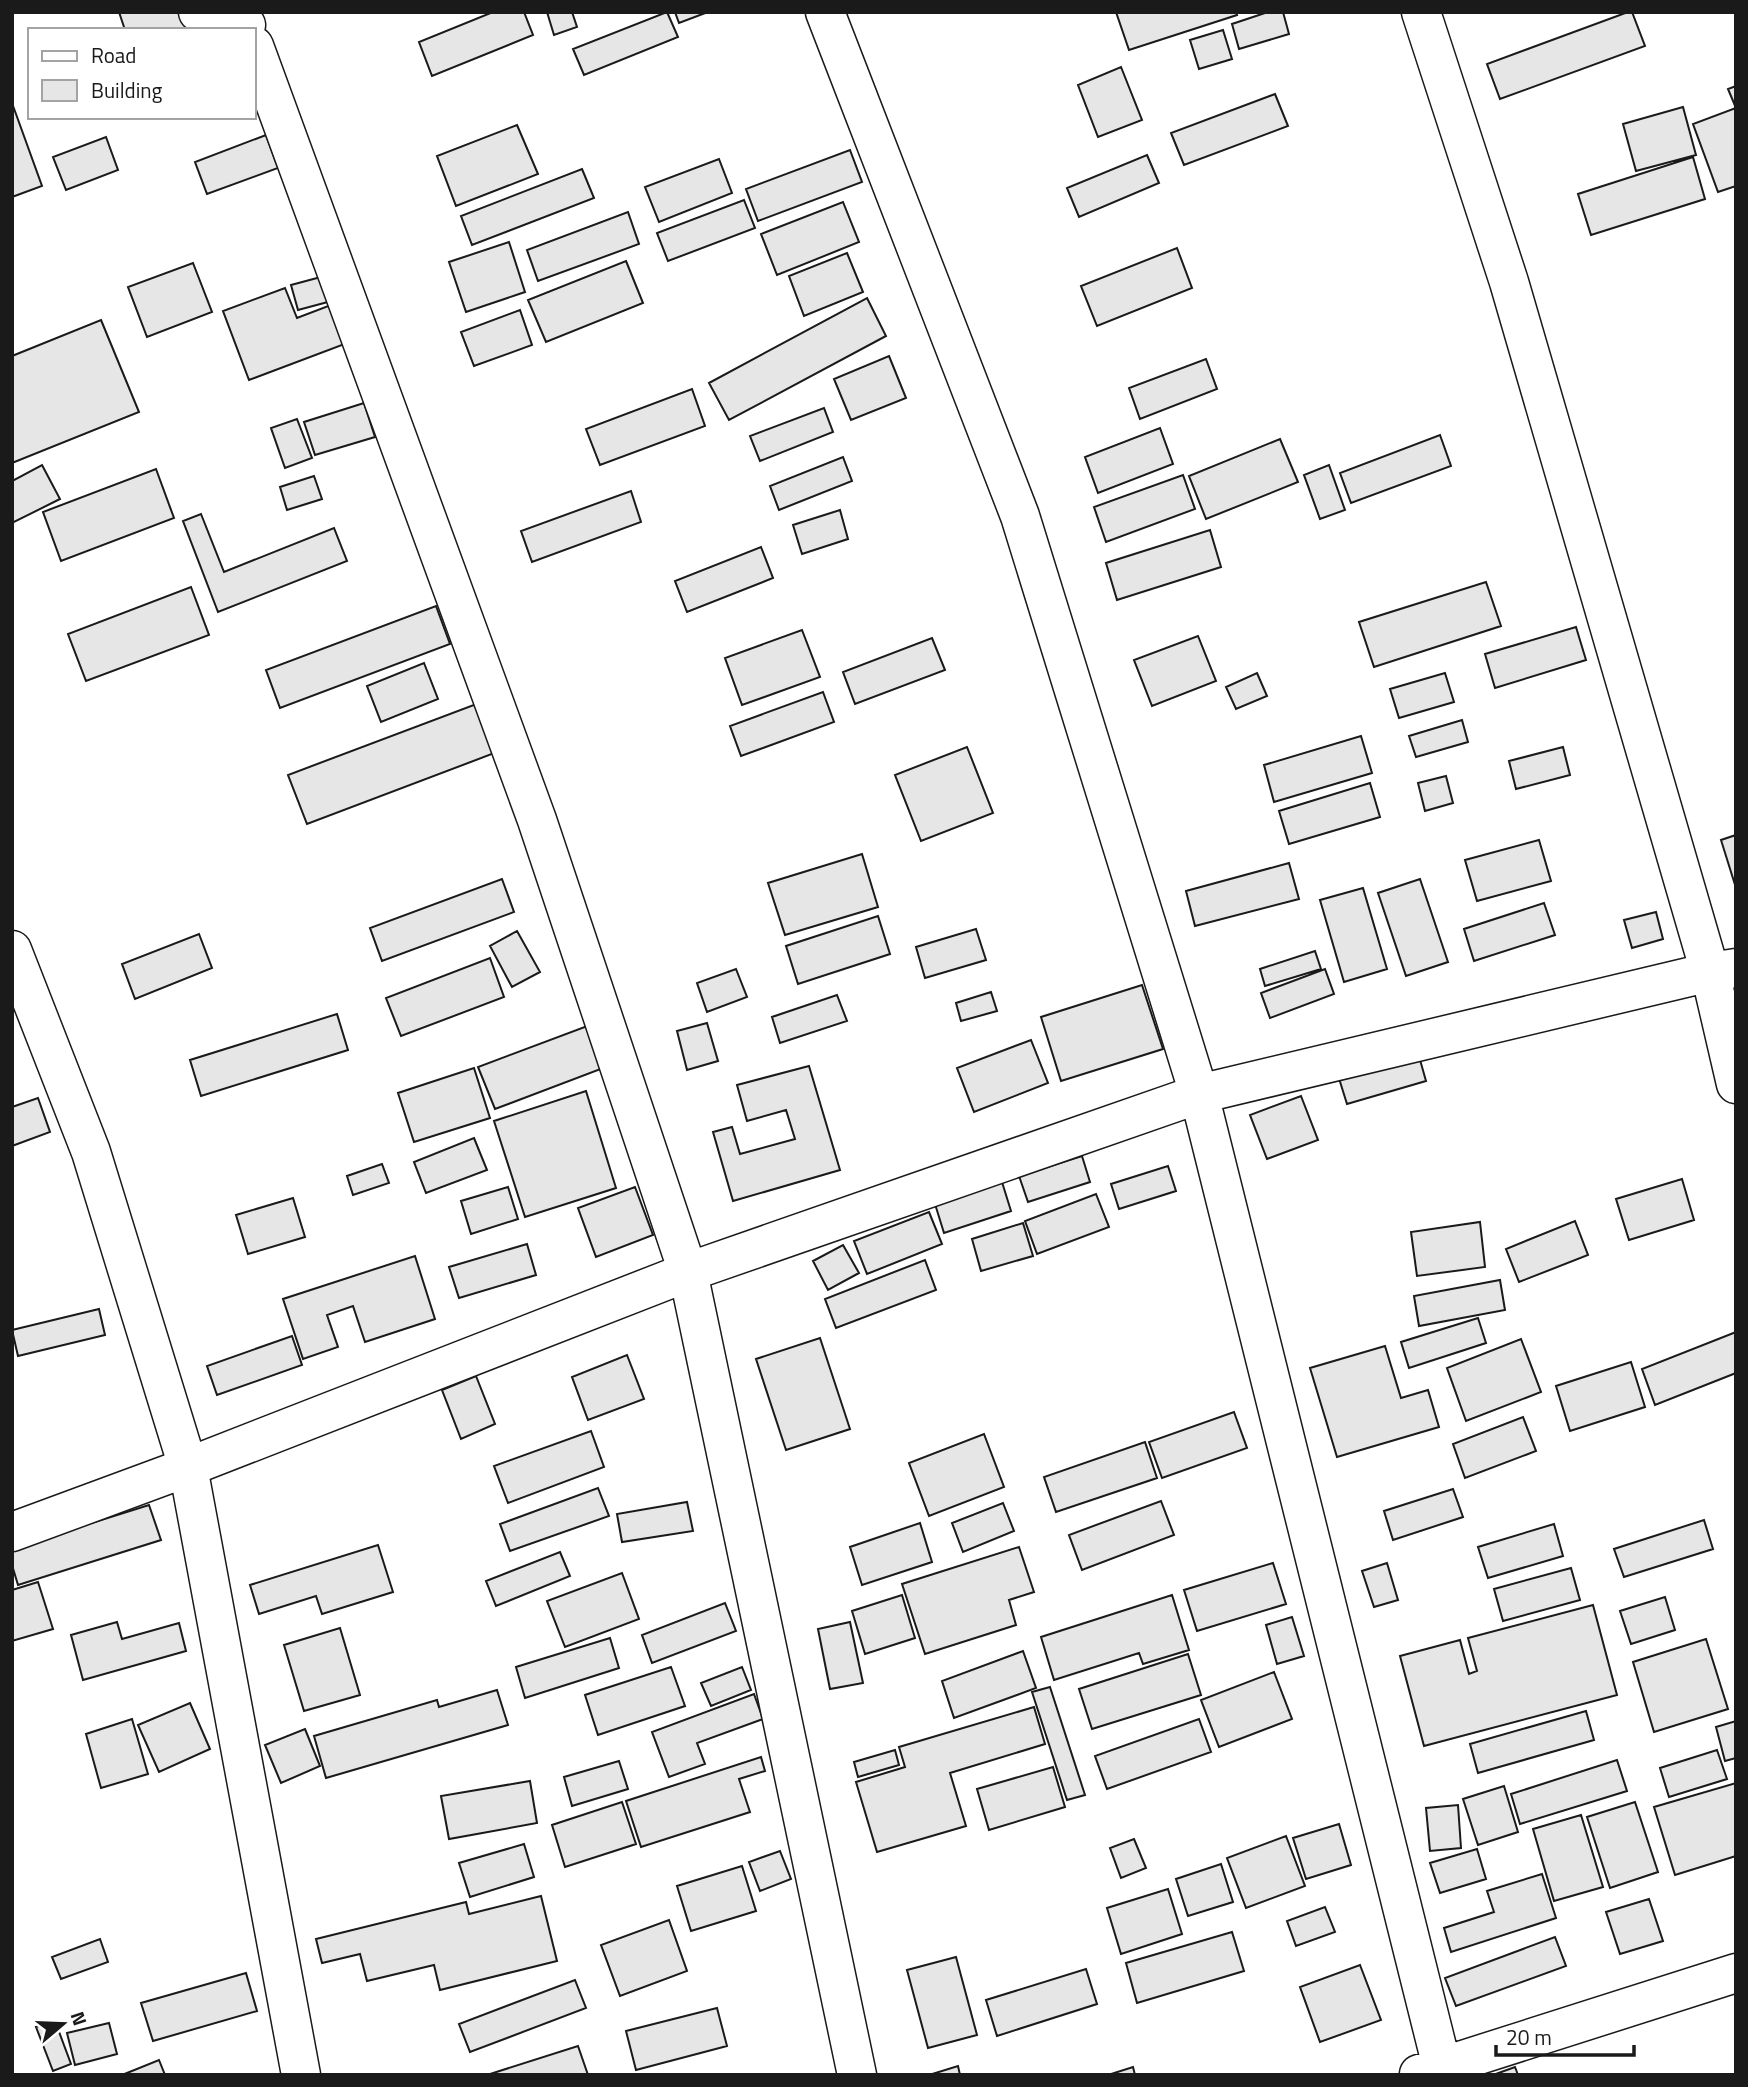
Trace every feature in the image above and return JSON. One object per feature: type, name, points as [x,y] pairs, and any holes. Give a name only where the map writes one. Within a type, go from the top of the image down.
[{"type":"street","points":[[198,12],[247,28]]},
{"type":"street","points":[[825,12],[1020,516],[1199,1094],[1434,2072],[1736,1973]]},
{"type":"street","points":[[1422,12],[1723,970],[1736,1084]]},
{"type":"street","points":[[256,53],[537,820],[688,1272],[857,2075]]},
{"type":"street","points":[[12,950],[91,1152],[188,1467],[301,2075]]},
{"type":"street","points":[[12,1532],[188,1467],[688,1272],[1199,1094],[1723,970]]},
{"type":"building","points":[[119,12],[207,12],[211,21],[194,28],[124,28]]},
{"type":"building","points":[[493,12],[524,12],[533,35],[432,76],[419,42]]},
{"type":"building","points":[[547,12],[572,12],[577,27],[554,35]]},
{"type":"building","points":[[667,12],[678,37],[584,75],[573,49]]},
{"type":"building","points":[[675,12],[708,12],[679,23]]},
{"type":"building","points":[[1116,12],[1236,12],[1237,15],[1129,50]]},
{"type":"building","points":[[1268,12],[1283,12],[1289,34],[1239,49],[1232,24]]},
{"type":"building","points":[[1632,12],[1645,46],[1500,99],[1487,64]]},
{"type":"building","points":[[1223,30],[1232,59],[1199,69],[1190,40]]},
{"type":"building","points":[[1121,67],[1142,120],[1098,137],[1078,85]]},
{"type":"building","points":[[1736,86],[1736,108],[1728,89]]},
{"type":"building","points":[[1275,94],[1288,126],[1184,165],[1171,133]]},
{"type":"building","points":[[12,103],[42,186],[12,197]]},
{"type":"building","points":[[1683,107],[1696,155],[1636,171],[1623,124]]},
{"type":"building","points":[[1736,108],[1736,186],[1718,192],[1693,124]]},
{"type":"building","points":[[517,125],[538,174],[456,206],[437,156]]},
{"type":"building","points":[[266,135],[278,168],[207,194],[195,162]]},
{"type":"building","points":[[106,137],[118,170],[66,190],[53,157]]},
{"type":"building","points":[[850,150],[862,182],[758,221],[746,189]]},
{"type":"building","points":[[1147,155],[1159,183],[1079,217],[1067,188]]},
{"type":"building","points":[[1693,157],[1705,199],[1591,235],[1578,194]]},
{"type":"building","points":[[719,159],[732,193],[659,222],[645,187]]},
{"type":"building","points":[[582,169],[594,198],[472,245],[461,216]]},
{"type":"building","points":[[744,200],[755,228],[668,261],[657,233]]},
{"type":"building","points":[[843,202],[859,242],[777,275],[761,234]]},
{"type":"building","points":[[628,212],[639,244],[538,281],[527,250]]},
{"type":"building","points":[[509,242],[525,292],[466,312],[449,262]]},
{"type":"building","points":[[1177,248],[1192,288],[1097,326],[1081,286]]},
{"type":"building","points":[[847,253],[863,292],[804,316],[789,276]]},
{"type":"building","points":[[626,261],[643,303],[546,342],[528,300]]},
{"type":"building","points":[[193,263],[212,312],[147,337],[128,287]]},
{"type":"building","points":[[332,274],[339,299],[298,310],[291,285]]},
{"type":"building","points":[[285,288],[297,318],[344,300],[358,339],[249,380],[223,311]]},
{"type":"building","points":[[867,298],[886,336],[729,420],[709,383]]},
{"type":"building","points":[[520,310],[532,345],[474,366],[461,332]]},
{"type":"building","points":[[101,320],[139,412],[12,463],[12,356]]},
{"type":"building","points":[[889,356],[906,398],[851,420],[834,379]]},
{"type":"building","points":[[1206,359],[1217,389],[1140,419],[1129,388]]},
{"type":"building","points":[[692,389],[705,426],[600,465],[586,429]]},
{"type":"building","points":[[364,403],[375,437],[315,455],[304,422]]},
{"type":"building","points":[[824,408],[833,432],[760,461],[750,436]]},
{"type":"building","points":[[297,419],[312,458],[285,468],[271,428]]},
{"type":"building","points":[[1160,428],[1173,464],[1098,493],[1085,457]]},
{"type":"building","points":[[1440,435],[1451,466],[1351,503],[1340,473]]},
{"type":"building","points":[[1280,439],[1298,482],[1206,519],[1189,476]]},
{"type":"building","points":[[843,457],[852,481],[779,510],[770,486]]},
{"type":"building","points":[[42,465],[60,499],[12,523],[12,481]]},
{"type":"building","points":[[1329,465],[1345,510],[1320,519],[1304,475]]},
{"type":"building","points":[[156,469],[174,518],[61,561],[43,512]]},
{"type":"building","points":[[1183,475],[1195,509],[1106,542],[1094,507]]},
{"type":"building","points":[[314,476],[322,499],[287,510],[280,487]]},
{"type":"building","points":[[631,491],[641,522],[532,562],[521,531]]},
{"type":"building","points":[[840,510],[848,539],[802,554],[793,525]]},
{"type":"building","points":[[201,514],[224,572],[334,528],[347,561],[218,612],[183,521]]},
{"type":"building","points":[[1210,530],[1221,567],[1117,600],[1106,563]]},
{"type":"building","points":[[761,547],[773,578],[687,612],[675,581]]},
{"type":"building","points":[[1486,582],[1501,626],[1374,667],[1359,622]]},
{"type":"building","points":[[191,587],[209,635],[86,681],[68,634]]},
{"type":"building","points":[[436,606],[450,644],[280,708],[266,670]]},
{"type":"building","points":[[1576,627],[1586,660],[1495,688],[1485,654]]},
{"type":"building","points":[[802,630],[820,677],[742,705],[725,658]]},
{"type":"building","points":[[1198,636],[1216,681],[1152,706],[1134,660]]},
{"type":"building","points":[[932,638],[945,670],[855,704],[843,672]]},
{"type":"building","points":[[424,663],[438,699],[381,722],[367,686]]},
{"type":"building","points":[[1257,673],[1267,696],[1236,709],[1226,687]]},
{"type":"building","points":[[1445,673],[1454,702],[1399,718],[1390,689]]},
{"type":"building","points":[[823,692],[834,722],[741,756],[730,726]]},
{"type":"building","points":[[487,700],[505,749],[307,824],[288,775]]},
{"type":"building","points":[[1462,720],[1468,742],[1416,757],[1409,736]]},
{"type":"building","points":[[1361,736],[1372,773],[1274,802],[1264,765]]},
{"type":"building","points":[[967,747],[993,813],[921,841],[895,775]]},
{"type":"building","points":[[1563,747],[1570,775],[1516,789],[1509,761]]},
{"type":"building","points":[[1446,776],[1453,803],[1425,811],[1418,783]]},
{"type":"building","points":[[1370,783],[1380,817],[1289,844],[1279,811]]},
{"type":"building","points":[[1736,835],[1736,888],[1721,840]]},
{"type":"building","points":[[1539,840],[1551,881],[1477,901],[1465,860]]},
{"type":"building","points":[[862,854],[878,907],[785,935],[768,883]]},
{"type":"building","points":[[1289,863],[1299,899],[1195,926],[1186,891]]},
{"type":"building","points":[[502,879],[514,912],[382,961],[370,928]]},
{"type":"building","points":[[1420,879],[1448,962],[1406,976],[1378,893]]},
{"type":"building","points":[[1363,888],[1387,969],[1344,982],[1320,900]]},
{"type":"building","points":[[1544,903],[1555,935],[1474,961],[1464,929]]},
{"type":"building","points":[[1656,912],[1663,939],[1632,948],[1624,920]]},
{"type":"building","points":[[878,916],[890,954],[798,984],[786,946]]},
{"type":"building","points":[[976,929],[986,960],[925,978],[916,947]]},
{"type":"building","points":[[517,931],[540,972],[512,987],[490,946]]},
{"type":"building","points":[[199,934],[212,968],[135,999],[122,964]]},
{"type":"building","points":[[1315,951],[1321,969],[1265,986],[1260,969]]},
{"type":"building","points":[[490,958],[504,997],[401,1036],[386,998]]},
{"type":"building","points":[[736,969],[747,997],[707,1012],[697,983]]},
{"type":"building","points":[[1325,969],[1334,994],[1270,1018],[1261,993]]},
{"type":"building","points":[[1142,985],[1163,1049],[1061,1081],[1041,1017]]},
{"type":"building","points":[[991,992],[997,1011],[961,1021],[956,1003]]},
{"type":"building","points":[[837,995],[847,1021],[780,1043],[772,1017]]},
{"type":"building","points":[[337,1014],[348,1050],[201,1096],[190,1060]]},
{"type":"building","points":[[707,1023],[718,1061],[687,1070],[677,1031]]},
{"type":"building","points":[[590,1025],[606,1067],[495,1109],[478,1067]]},
{"type":"building","points":[[1031,1040],[1048,1083],[974,1112],[957,1068]]},
{"type":"building","points":[[1417,1049],[1426,1081],[1347,1104],[1337,1072]]},
{"type":"building","points":[[809,1066],[840,1170],[733,1201],[713,1132],[732,1127],[740,1154],[795,1139],[786,1110],[747,1121],[737,1085]]},
{"type":"building","points":[[474,1068],[490,1118],[414,1142],[398,1093]]},
{"type":"building","points":[[586,1091],[616,1188],[525,1217],[494,1121]]},
{"type":"building","points":[[1301,1096],[1318,1140],[1267,1159],[1250,1115]]},
{"type":"building","points":[[38,1098],[50,1132],[12,1146],[12,1107]]},
{"type":"building","points":[[474,1138],[487,1170],[426,1193],[414,1162]]},
{"type":"building","points":[[1082,1156],[1090,1182],[1028,1202],[1019,1176]]},
{"type":"building","points":[[382,1164],[389,1183],[353,1195],[347,1176]]},
{"type":"building","points":[[1168,1166],[1176,1191],[1119,1209],[1111,1184]]},
{"type":"building","points":[[1682,1179],[1694,1220],[1629,1240],[1616,1199]]},
{"type":"building","points":[[1002,1182],[1011,1211],[944,1233],[935,1204]]},
{"type":"building","points":[[508,1187],[518,1219],[471,1234],[461,1201]]},
{"type":"building","points":[[635,1187],[653,1235],[596,1257],[578,1208]]},
{"type":"building","points":[[1096,1194],[1109,1227],[1037,1254],[1025,1221]]},
{"type":"building","points":[[293,1198],[305,1237],[248,1254],[236,1215]]},
{"type":"building","points":[[929,1212],[942,1244],[867,1274],[854,1241]]},
{"type":"building","points":[[1575,1221],[1588,1255],[1519,1282],[1506,1249]]},
{"type":"building","points":[[1480,1222],[1485,1267],[1417,1276],[1411,1232]]},
{"type":"building","points":[[1023,1223],[1033,1256],[981,1271],[972,1239]]},
{"type":"building","points":[[527,1244],[536,1275],[459,1298],[449,1267]]},
{"type":"building","points":[[843,1245],[859,1273],[828,1290],[813,1261]]},
{"type":"building","points":[[415,1256],[435,1319],[365,1342],[353,1306],[327,1315],[338,1347],[303,1359],[283,1299]]},
{"type":"building","points":[[925,1260],[936,1290],[836,1328],[825,1299]]},
{"type":"building","points":[[1500,1280],[1505,1310],[1419,1326],[1414,1296]]},
{"type":"building","points":[[99,1309],[105,1335],[18,1356],[12,1330]]},
{"type":"building","points":[[1478,1318],[1486,1343],[1409,1368],[1401,1342]]},
{"type":"building","points":[[1736,1332],[1736,1373],[1655,1405],[1642,1369]]},
{"type":"building","points":[[292,1336],[302,1365],[217,1395],[207,1366]]},
{"type":"building","points":[[820,1338],[850,1429],[786,1450],[756,1359]]},
{"type":"building","points":[[1521,1339],[1541,1392],[1466,1421],[1447,1368]]},
{"type":"building","points":[[1385,1346],[1401,1398],[1428,1390],[1439,1427],[1337,1457],[1310,1368]]},
{"type":"building","points":[[627,1355],[644,1399],[588,1420],[572,1377]]},
{"type":"building","points":[[1631,1362],[1645,1407],[1570,1431],[1556,1386]]},
{"type":"building","points":[[476,1376],[495,1424],[461,1439],[442,1390]]},
{"type":"building","points":[[1234,1412],[1247,1448],[1162,1478],[1149,1442]]},
{"type":"building","points":[[1523,1417],[1536,1451],[1465,1478],[1453,1444]]},
{"type":"building","points":[[591,1431],[604,1467],[508,1503],[494,1466]]},
{"type":"building","points":[[984,1434],[1004,1487],[929,1516],[909,1463]]},
{"type":"building","points":[[1145,1442],[1157,1478],[1056,1512],[1044,1477]]},
{"type":"building","points":[[598,1488],[609,1516],[510,1551],[500,1524]]},
{"type":"building","points":[[1453,1489],[1463,1517],[1393,1540],[1384,1511]]},
{"type":"building","points":[[1161,1501],[1174,1535],[1082,1570],[1069,1535]]},
{"type":"building","points":[[687,1502],[693,1531],[622,1542],[617,1514]]},
{"type":"building","points":[[1003,1503],[1014,1531],[963,1552],[952,1523]]},
{"type":"building","points":[[149,1505],[161,1540],[18,1585],[12,1565],[12,1548]]},
{"type":"building","points":[[1704,1520],[1713,1549],[1624,1577],[1614,1549]]},
{"type":"building","points":[[920,1523],[932,1562],[862,1585],[850,1547]]},
{"type":"building","points":[[1554,1524],[1563,1556],[1488,1578],[1478,1547]]},
{"type":"building","points":[[378,1545],[393,1592],[322,1614],[316,1596],[259,1614],[250,1585]]},
{"type":"building","points":[[1019,1547],[1034,1592],[1009,1600],[1016,1625],[925,1654],[902,1584]]},
{"type":"building","points":[[560,1552],[570,1576],[496,1606],[486,1581]]},
{"type":"building","points":[[1273,1563],[1286,1604],[1197,1631],[1184,1590]]},
{"type":"building","points":[[1387,1563],[1398,1600],[1374,1607],[1362,1571]]},
{"type":"building","points":[[1571,1568],[1580,1600],[1503,1621],[1494,1589]]},
{"type":"building","points":[[622,1573],[639,1619],[565,1647],[547,1601]]},
{"type":"building","points":[[38,1582],[53,1629],[12,1641],[12,1590]]},
{"type":"building","points":[[902,1595],[915,1638],[865,1654],[852,1611]]},
{"type":"building","points":[[1172,1595],[1189,1650],[1143,1664],[1139,1653],[1054,1680],[1041,1637]]},
{"type":"building","points":[[1665,1597],[1675,1630],[1631,1644],[1620,1611]]},
{"type":"building","points":[[725,1603],[736,1631],[652,1663],[642,1635]]},
{"type":"building","points":[[1593,1605],[1617,1695],[1424,1746],[1400,1656],[1460,1640],[1469,1674],[1477,1671],[1468,1638]]},
{"type":"building","points":[[1292,1617],[1304,1656],[1277,1664],[1266,1625]]},
{"type":"building","points":[[117,1622],[122,1639],[179,1623],[186,1651],[83,1680],[71,1635]]},
{"type":"building","points":[[850,1622],[863,1683],[830,1689],[818,1629]]},
{"type":"building","points":[[340,1628],[360,1695],[304,1711],[284,1645]]},
{"type":"building","points":[[610,1638],[619,1668],[525,1698],[516,1667]]},
{"type":"building","points":[[1706,1639],[1728,1709],[1654,1732],[1633,1662]]},
{"type":"building","points":[[1023,1651],[1036,1688],[954,1718],[942,1681]]},
{"type":"building","points":[[1188,1654],[1201,1695],[1092,1729],[1079,1689]]},
{"type":"building","points":[[671,1667],[685,1706],[598,1735],[585,1695]]},
{"type":"building","points":[[742,1667],[751,1690],[711,1706],[701,1683]]},
{"type":"building","points":[[1274,1672],[1292,1719],[1219,1747],[1201,1700]]},
{"type":"building","points":[[1050,1687],[1085,1795],[1067,1800],[1032,1692]]},
{"type":"building","points":[[497,1690],[508,1725],[326,1778],[314,1736],[437,1700],[439,1707]]},
{"type":"building","points":[[754,1694],[763,1719],[697,1743],[705,1764],[669,1777],[652,1732]]},
{"type":"building","points":[[190,1703],[210,1749],[159,1772],[138,1725]]},
{"type":"building","points":[[1034,1707],[1045,1744],[950,1773],[966,1826],[877,1852],[856,1782],[905,1767],[899,1747]]},
{"type":"building","points":[[1586,1711],[1594,1740],[1478,1773],[1470,1744]]},
{"type":"building","points":[[132,1719],[148,1774],[101,1788],[86,1734]]},
{"type":"building","points":[[1199,1719],[1211,1752],[1107,1789],[1095,1756]]},
{"type":"building","points":[[1736,1721],[1736,1758],[1725,1761],[1716,1727]]},
{"type":"building","points":[[305,1729],[320,1766],[281,1783],[265,1745]]},
{"type":"building","points":[[895,1750],[899,1765],[858,1777],[854,1762]]},
{"type":"building","points":[[1717,1750],[1727,1779],[1669,1797],[1660,1768]]},
{"type":"building","points":[[761,1757],[765,1771],[739,1779],[750,1812],[641,1847],[626,1801]]},
{"type":"building","points":[[1617,1760],[1627,1791],[1520,1824],[1511,1794]]},
{"type":"building","points":[[619,1761],[628,1789],[572,1806],[564,1777]]},
{"type":"building","points":[[1053,1767],[1065,1807],[989,1830],[977,1789]]},
{"type":"building","points":[[530,1781],[537,1823],[449,1839],[441,1796]]},
{"type":"building","points":[[1736,1783],[1736,1856],[1675,1875],[1654,1807]]},
{"type":"building","points":[[1504,1786],[1518,1832],[1478,1845],[1463,1799]]},
{"type":"building","points":[[622,1802],[636,1844],[565,1867],[552,1825]]},
{"type":"building","points":[[1635,1802],[1658,1872],[1610,1888],[1587,1817]]},
{"type":"building","points":[[1458,1805],[1461,1848],[1430,1851],[1426,1808]]},
{"type":"building","points":[[1581,1815],[1603,1887],[1554,1901],[1533,1829]]},
{"type":"building","points":[[1339,1824],[1351,1865],[1306,1879],[1293,1838]]},
{"type":"building","points":[[1286,1836],[1305,1886],[1246,1908],[1227,1858]]},
{"type":"building","points":[[1134,1839],[1146,1868],[1121,1878],[1110,1848]]},
{"type":"building","points":[[524,1844],[534,1877],[470,1897],[459,1863]]},
{"type":"building","points":[[1477,1849],[1486,1879],[1440,1893],[1430,1863]]},
{"type":"building","points":[[780,1851],[791,1879],[760,1891],[749,1862]]},
{"type":"building","points":[[1221,1864],[1233,1902],[1188,1916],[1176,1879]]},
{"type":"building","points":[[742,1866],[756,1911],[691,1931],[677,1886]]},
{"type":"building","points":[[1542,1874],[1556,1918],[1451,1952],[1444,1928],[1494,1912],[1487,1891]]},
{"type":"building","points":[[1168,1889],[1182,1934],[1121,1954],[1107,1908]]},
{"type":"building","points":[[541,1896],[557,1961],[440,1990],[434,1965],[367,1981],[360,1954],[322,1963],[316,1939],[466,1902],[469,1914]]},
{"type":"building","points":[[1649,1899],[1663,1941],[1620,1954],[1606,1912]]},
{"type":"building","points":[[1325,1907],[1335,1932],[1296,1946],[1287,1921]]},
{"type":"building","points":[[669,1920],[687,1971],[620,1996],[601,1945]]},
{"type":"building","points":[[1232,1932],[1244,1971],[1137,2003],[1126,1963]]},
{"type":"building","points":[[1555,1937],[1566,1966],[1456,2006],[1445,1978]]},
{"type":"building","points":[[100,1939],[108,1962],[61,1979],[52,1957]]},
{"type":"building","points":[[956,1957],[977,2035],[928,2048],[907,1970]]},
{"type":"building","points":[[1360,1965],[1381,2020],[1320,2042],[1300,1987]]},
{"type":"building","points":[[1086,1969],[1097,2004],[997,2036],[986,2000]]},
{"type":"building","points":[[246,1973],[257,2011],[153,2041],[141,2003]]},
{"type":"building","points":[[575,1980],[586,2008],[470,2052],[459,2024]]},
{"type":"building","points":[[717,2008],[727,2046],[636,2070],[626,2031]]},
{"type":"building","points":[[55,2021],[71,2064],[53,2071],[36,2027]]},
{"type":"building","points":[[109,2023],[117,2054],[75,2065],[67,2033]]},
{"type":"building","points":[[578,2046],[588,2075],[487,2075]]},
{"type":"building","points":[[159,2060],[165,2075],[122,2075]]},
{"type":"building","points":[[958,2066],[960,2075],[929,2075]]},
{"type":"building","points":[[1133,2067],[1135,2075],[1108,2075]]},
{"type":"building","points":[[1515,2067],[1518,2075],[1493,2075]]}]
